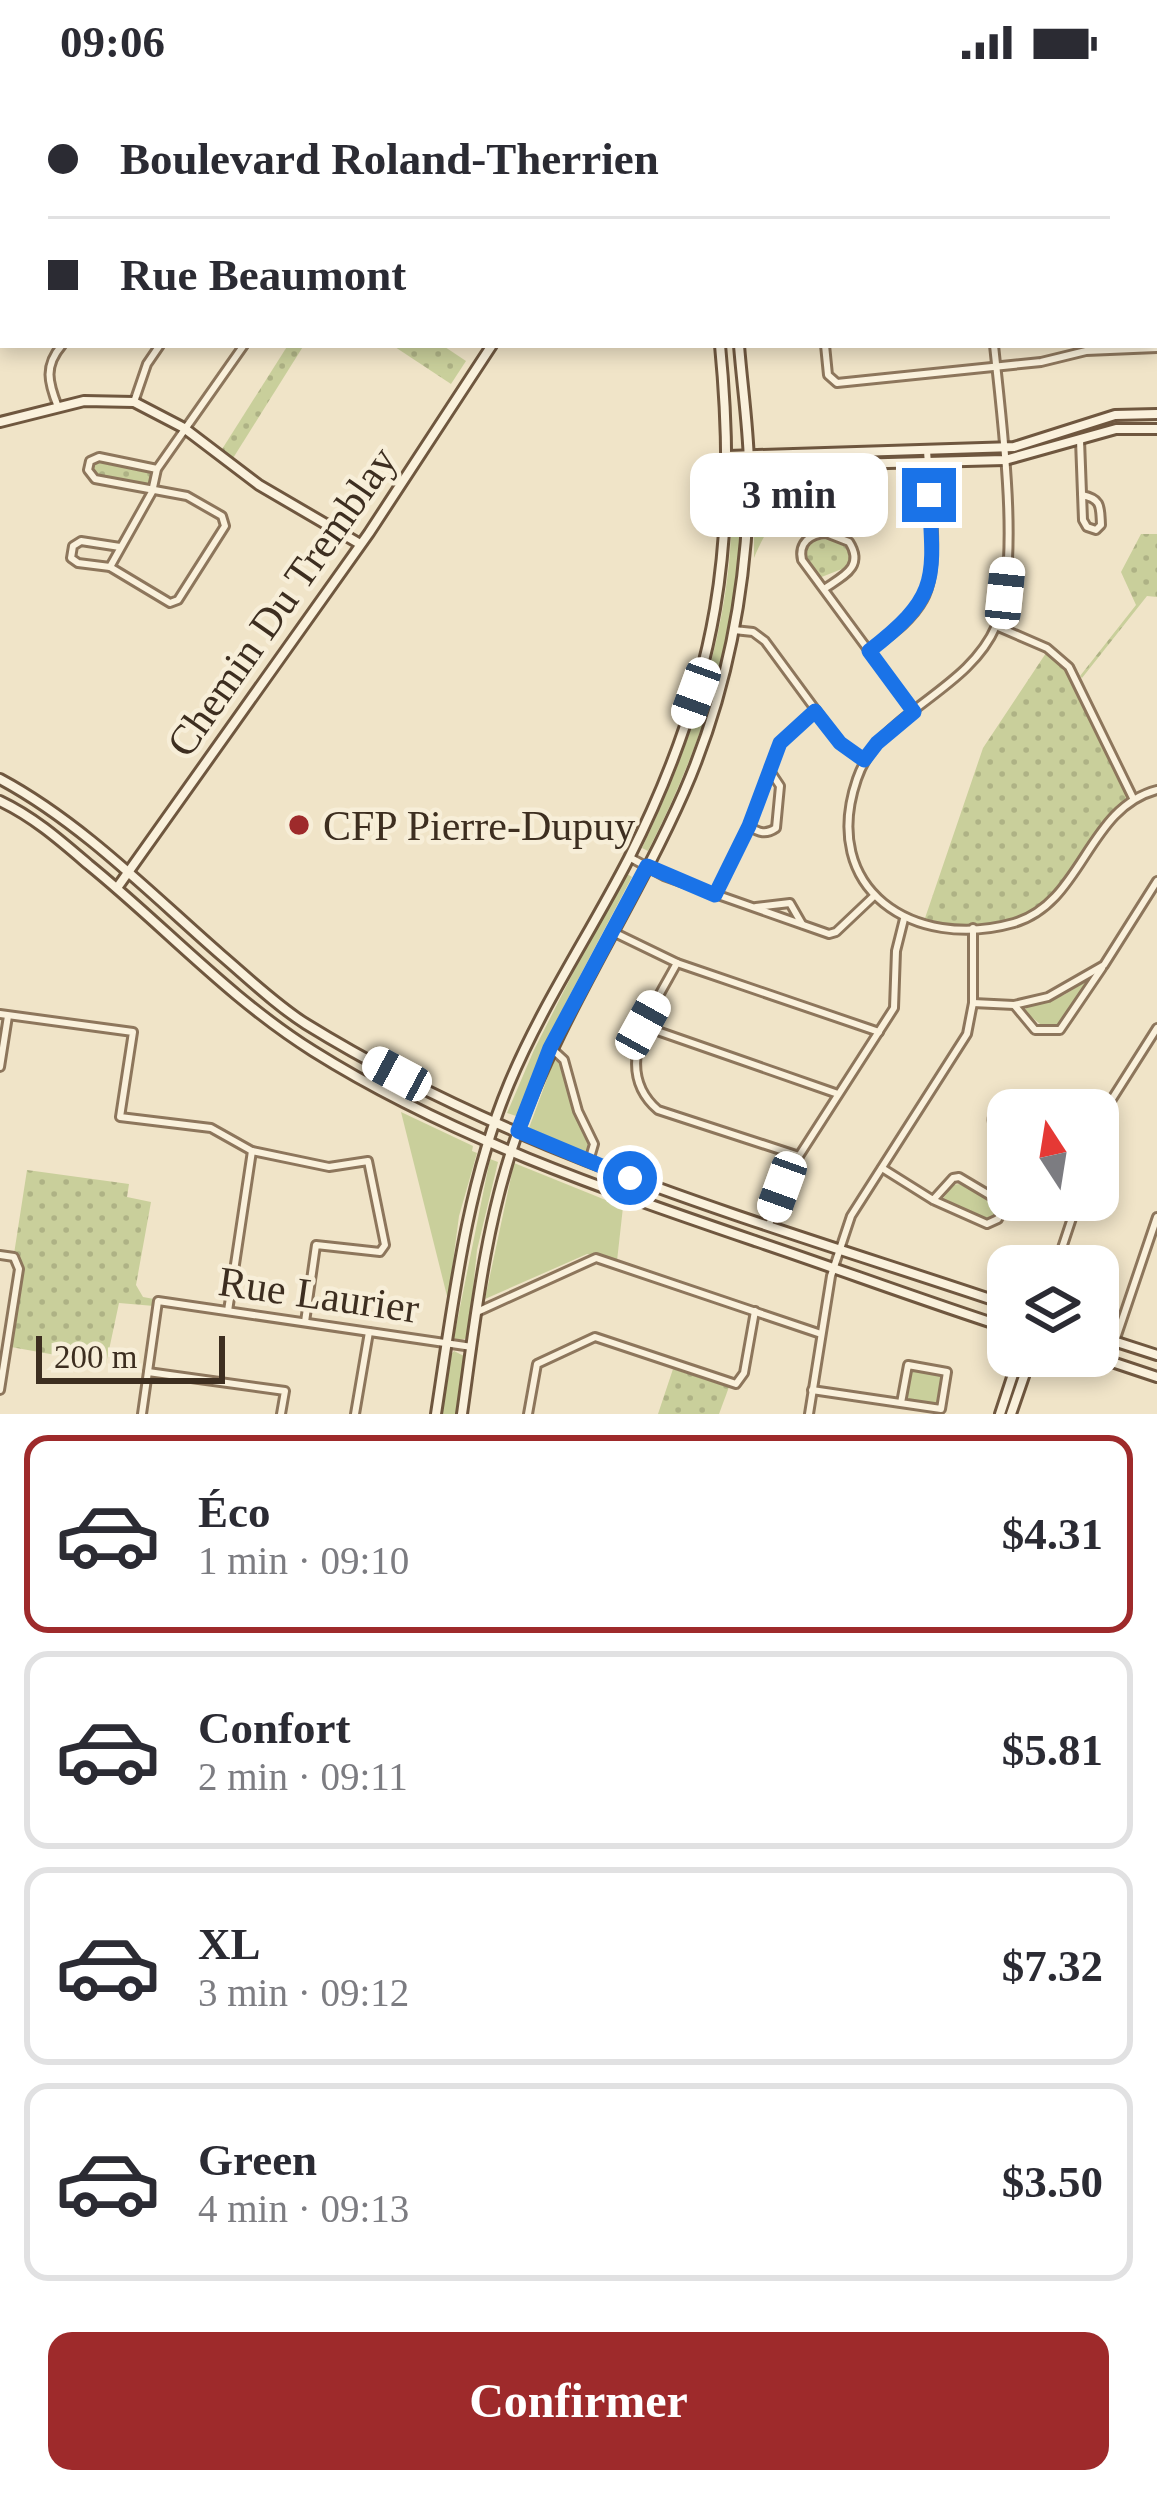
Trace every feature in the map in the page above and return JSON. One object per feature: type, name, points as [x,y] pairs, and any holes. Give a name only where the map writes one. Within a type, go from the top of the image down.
[{"type":"main road","name":"Chemin Du Tremblay","points":[[117,888],[360,544],[490,348]]},
{"type":"main road","points":[[436,1414],[470,1216],[495,1121],[535,1027],[629,857],[669,769],[710,649],[726,532],[728,462],[720,348]]},
{"type":"main road","points":[[462,1414],[491,1227],[511,1151],[550,1048],[647,866],[704,742],[734,630],[744,569],[748,467],[739,348]]},
{"type":"main road","points":[[0,422],[100,399],[134,403],[184,428],[259,485],[360,544]]},
{"type":"main road","points":[[728,462],[748,455],[1004,448],[1114,416],[1157,415]]},
{"type":"main road","points":[[728,462],[748,467],[1005,460],[1128,427],[1157,429]]},
{"type":"main road","points":[[0,779],[47,807],[299,1019],[397,1074],[589,1161],[987,1298]]},
{"type":"main road","points":[[0,801],[39,824],[117,888],[261,1016],[302,1045],[390,1094],[490,1142],[624,1196],[987,1321]]},
{"type":"main road","points":[[1119,1343],[1157,1355]]},
{"type":"main road","points":[[1119,1364],[1157,1376]]},
{"type":"main road","points":[[1000,1414],[1012,1377]]},
{"type":"main road","points":[[1011,1414],[1024,1377]]},
{"type":"street","points":[[58,407],[47,371],[60,348]]},
{"type":"street","points":[[134,403],[147,364],[158,348]]},
{"type":"street","points":[[110,567],[152,492],[158,469],[242,348]]},
{"type":"street","points":[[825,348],[828,375],[837,383],[996,366],[1085,348]]},
{"type":"street","points":[[994,348],[1005,460],[1008,566],[996,626],[970,664],[877,743],[864,760],[848,824],[856,864],[874,896],[904,920],[932,928],[1013,923],[1052,902],[1107,823],[1133,798],[1157,790]]},
{"type":"street","points":[[1080,440],[1082,495],[1084,524],[1100,528],[1100,503],[1082,495]]},
{"type":"street","points":[[869,651],[905,623],[928,588],[932,560],[927,450]]},
{"type":"street","points":[[120,547],[81,541],[73,546],[71,558],[110,567],[170,603],[178,600],[225,526],[223,516],[199,500],[95,479],[88,470],[90,461],[99,457],[158,469]]},
{"type":"street","points":[[824,590],[856,562],[849,542],[826,533],[810,536],[801,554],[824,590],[914,712]]},
{"type":"street","points":[[996,626],[1047,648],[1069,667],[1133,798]]},
{"type":"street","points":[[734,630],[753,632],[765,641],[840,743],[864,760]]},
{"type":"street","points":[[715,895],[787,734],[815,711]]},
{"type":"street","points":[[749,826],[769,833],[776,828],[780,786],[770,771]]},
{"type":"street","points":[[629,857],[715,895],[803,926],[836,932],[874,896]]},
{"type":"street","points":[[1014,1005],[1035,1030],[1060,1030],[1157,881]]},
{"type":"street","points":[[752,908],[790,903],[803,926]]},
{"type":"street","points":[[769,1224],[799,1156],[896,1002],[896,951],[904,920]]},
{"type":"street","points":[[809,1414],[833,1268],[851,1216],[967,1034],[974,1003],[973,928]]},
{"type":"street","points":[[612,932],[677,963],[879,1032]]},
{"type":"street","points":[[677,963],[635,1046],[645,1094],[658,1110],[799,1156]]},
{"type":"street","points":[[974,1003],[1014,1005],[1048,998],[1104,965]]},
{"type":"street","points":[[0,1067],[4,1015],[133,1032],[121,1117],[211,1128],[252,1151],[328,1167],[368,1161],[385,1245],[380,1252],[316,1245],[304,1322]]},
{"type":"street","points":[[643,1025],[839,1094]]},
{"type":"street","points":[[1118,1089],[1157,1028]]},
{"type":"street","points":[[550,1048],[564,1060],[578,1111],[594,1144],[589,1161]]},
{"type":"street","points":[[228,1311],[252,1151]]},
{"type":"street","points":[[882,1168],[933,1200],[987,1224],[998,1219],[1002,1210],[996,1199],[959,1177],[933,1200]]},
{"type":"street","points":[[1119,1327],[1157,1217]]},
{"type":"street","points":[[0,1255],[17,1262],[0,1390]]},
{"type":"street","points":[[477,1312],[596,1258],[821,1334]]},
{"type":"street","name":"Rue Laurier","points":[[148,1372],[158,1301],[472,1347]]},
{"type":"street","points":[[528,1414],[538,1364],[595,1336],[736,1384],[744,1373],[755,1311]]},
{"type":"street","points":[[355,1414],[369,1332]]},
{"type":"street","points":[[812,1390],[940,1409],[947,1372],[908,1365],[901,1403]]},
{"type":"street","points":[[142,1414],[148,1372],[286,1391],[281,1414]]},
{"type":"green space","points":[[286,348],[302,348],[230,463],[219,454]]},
{"type":"green space","points":[[397,348],[446,348],[466,361],[451,384]]},
{"type":"green space","points":[[99,459],[155,471],[151,490],[96,477],[90,469]]},
{"type":"green space","points":[[856,467],[821,480],[793,499],[771,524],[754,558],[754,472]]},
{"type":"green space","points":[[732,479],[741,479],[740,548],[726,644],[693,750],[648,851],[642,848],[685,745],[717,637],[729,563]]},
{"type":"green space","points":[[1141,534],[1157,534],[1157,597],[1147,596],[1082,678],[1136,605],[1121,572]]},
{"type":"green space","points":[[814,540],[843,544],[851,557],[847,567],[819,578],[805,560],[805,552]]},
{"type":"green space","points":[[1048,650],[1068,667],[1131,798],[1106,821],[1051,901],[1033,913],[1000,924],[923,924],[983,748]]},
{"type":"green space","points":[[624,872],[632,877],[565,1004],[516,1116],[507,1113],[534,1050]]},
{"type":"green space","points":[[1095,976],[1060,1025],[1045,1028],[1024,1011],[1064,995]]},
{"type":"green space","points":[[554,1060],[562,1064],[591,1146],[586,1153],[529,1128]]},
{"type":"green space","points":[[401,1112],[473,1146],[477,1153],[459,1216],[448,1300]]},
{"type":"green space","points":[[490,1159],[498,1162],[477,1250],[468,1338],[456,1341],[454,1337]]},
{"type":"green space","points":[[514,1163],[623,1207],[617,1261],[587,1254],[485,1299]]},
{"type":"green space","points":[[27,1170],[129,1184],[127,1197],[151,1202],[136,1285],[143,1297],[154,1299],[154,1306],[119,1303],[106,1364],[11,1347],[24,1266],[14,1254]]},
{"type":"green space","points":[[953,1185],[987,1198],[987,1218],[942,1200]]},
{"type":"green space","points":[[454,1351],[466,1357],[458,1414],[441,1414],[450,1356]]},
{"type":"green space","points":[[909,1367],[945,1373],[939,1407],[903,1402]]},
{"type":"green space","points":[[673,1369],[729,1387],[719,1414],[658,1414]]},
{"type":"place","name":"CFP Pierre-Dupuy","points":[[299,825]]},
{"type":"route","points":[[630,1178],[518,1131],[550,1048],[647,866],[715,895],[787,734],[815,711],[840,743],[864,760],[914,712],[869,651],[905,623],[928,588],[932,572],[929,495]]}]
